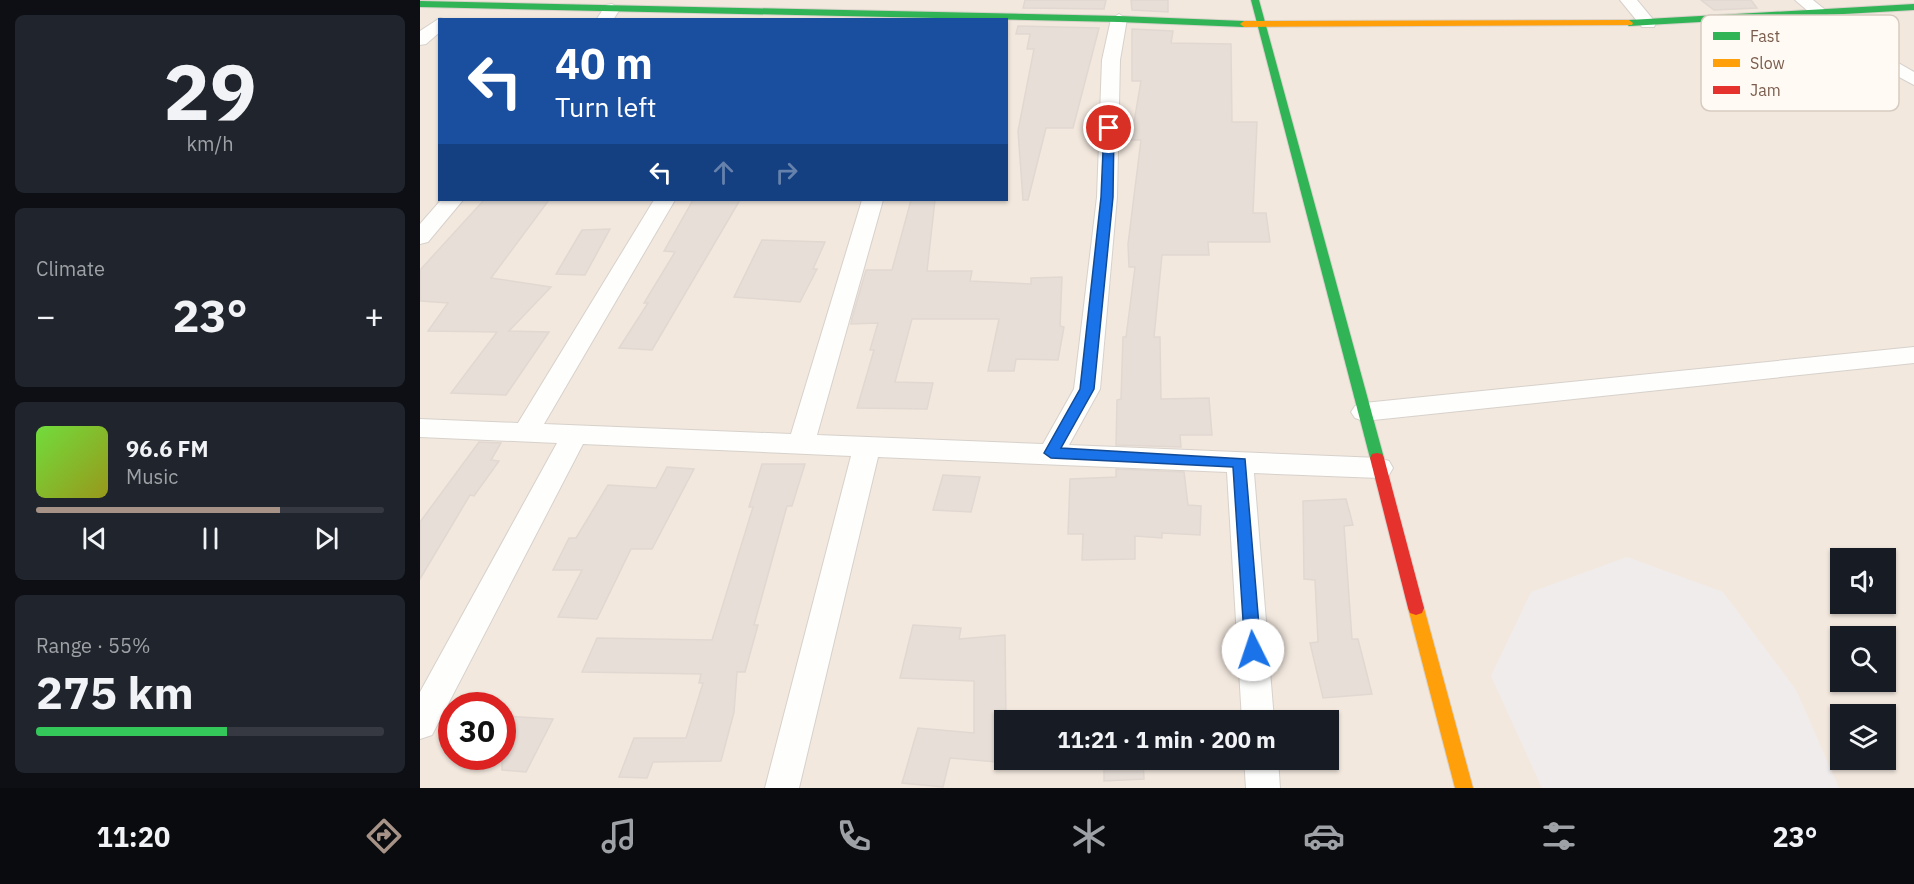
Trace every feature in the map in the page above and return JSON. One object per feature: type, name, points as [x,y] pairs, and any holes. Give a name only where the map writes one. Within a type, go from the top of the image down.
[{"type":"street","points":[[1255,0],[1464,788]]},
{"type":"street","points":[[1628,0],[1648,23]]},
{"type":"street","points":[[1803,0],[1819,14]]},
{"type":"street","points":[[420,4],[459,6],[545,3],[608,14],[920,18]]},
{"type":"street","points":[[445,18],[459,6]]},
{"type":"street","points":[[1800,15],[1914,7]]},
{"type":"street","points":[[1008,18],[1119,19],[1261,25],[1648,23],[1701,20]]},
{"type":"street","points":[[1051,453],[1087,389],[1107,197],[1111,60],[1119,19]]},
{"type":"street","points":[[420,40],[438,25]]},
{"type":"street","points":[[1899,71],[1914,80]]},
{"type":"street","points":[[420,237],[451,201]]},
{"type":"street","points":[[526,432],[663,201]]},
{"type":"street","points":[[801,444],[873,201]]},
{"type":"street","points":[[1365,412],[1914,355]]},
{"type":"street","points":[[420,428],[1379,468]]},
{"type":"street","points":[[420,724],[575,434]]},
{"type":"street","points":[[782,788],[867,446]]},
{"type":"street","points":[[1240,462],[1257,710]]},
{"type":"street","points":[[1262,770],[1263,788]]},
{"type":"shaded area","points":[[420,0],[1914,0],[1914,788],[420,788]]},
{"type":"building","points":[[1025,0],[1106,0],[1104,9],[1023,8]]},
{"type":"building","points":[[1131,0],[1168,0],[1168,12],[1132,10]]},
{"type":"building","points":[[1701,0],[1751,0],[1757,8],[1714,10]]},
{"type":"building","points":[[1018,26],[1099,28],[1073,128],[1046,128],[1028,200],[1023,200],[1018,131],[1034,49],[1027,49],[1030,34],[1016,34]]},
{"type":"building","points":[[1132,29],[1173,31],[1171,43],[1231,44],[1232,122],[1257,122],[1253,213],[1266,213],[1270,242],[1208,242],[1209,255],[1162,255],[1154,337],[1160,337],[1161,399],[1209,398],[1212,435],[1180,435],[1181,447],[1116,445],[1117,400],[1121,399],[1123,337],[1126,337],[1135,267],[1129,267],[1128,244],[1141,140],[1131,140],[1141,81],[1132,81]]},
{"type":"building","points":[[483,201],[548,201],[491,278],[551,287],[509,331],[549,332],[506,395],[451,393],[497,332],[428,331],[448,303],[420,301],[420,270]]},
{"type":"building","points":[[692,201],[739,201],[652,350],[619,348],[648,303],[644,303],[675,252],[664,251]]},
{"type":"building","points":[[911,201],[935,201],[927,271],[972,271],[970,281],[1031,284],[1031,278],[1062,277],[1060,326],[1064,327],[1058,360],[1016,359],[1014,371],[988,371],[999,319],[912,319],[895,382],[933,383],[927,409],[857,408],[874,350],[870,350],[878,323],[851,324],[852,318],[866,270],[892,270]]},
{"type":"building","points":[[610,229],[585,275],[556,274],[582,230]]},
{"type":"building","points":[[762,240],[825,242],[813,269],[817,269],[800,302],[734,297]]},
{"type":"building","points":[[479,442],[501,443],[491,460],[499,461],[474,496],[470,495],[420,579],[420,522]]},
{"type":"building","points":[[762,464],[805,464],[792,506],[787,506],[754,625],[758,625],[745,672],[737,672],[734,712],[721,761],[653,762],[647,778],[619,777],[634,738],[686,738],[703,683],[699,683],[701,674],[582,672],[597,638],[712,640],[753,507],[749,507]]},
{"type":"building","points":[[667,467],[694,469],[652,549],[631,549],[597,619],[558,617],[582,570],[553,570],[569,538],[576,538],[608,485],[656,488]]},
{"type":"building","points":[[1116,469],[1184,472],[1188,505],[1201,506],[1200,535],[1162,533],[1162,538],[1135,536],[1135,559],[1082,560],[1083,534],[1068,534],[1070,479],[1116,477]]},
{"type":"building","points":[[943,475],[980,477],[971,512],[933,510]]},
{"type":"building","points":[[1346,499],[1353,525],[1344,526],[1352,639],[1358,639],[1372,694],[1323,698],[1310,643],[1318,642],[1315,580],[1304,579],[1303,501]]},
{"type":"building","points":[[913,625],[961,628],[959,639],[1005,635],[1006,710],[994,710],[994,762],[950,758],[943,787],[902,783],[918,728],[974,733],[974,681],[900,678]]},
{"type":"building","points":[[516,717],[553,719],[526,772],[502,770],[516,770]]},
{"type":"building","points":[[1104,770],[1144,770],[1144,779],[1104,781]]},
{"type":"runway","points":[[1627,676],[1692,788]]},
{"type":"traffic: fast","points":[[1255,0],[1377,458]]},
{"type":"traffic: fast","points":[[420,4],[1119,19],[1244,24]]},
{"type":"traffic: fast","points":[[1772,15],[1914,7]]},
{"type":"traffic: fast","points":[[1629,23],[1701,19]]},
{"type":"traffic: slow","points":[[1244,24],[1629,23]]},
{"type":"traffic: slow","points":[[1416,608],[1464,788]]},
{"type":"traffic: jam","points":[[1377,458],[1416,608]]},
{"type":"route","points":[[1109,128],[1107,197],[1087,389],[1051,453],[1240,462],[1253,650]]}]
